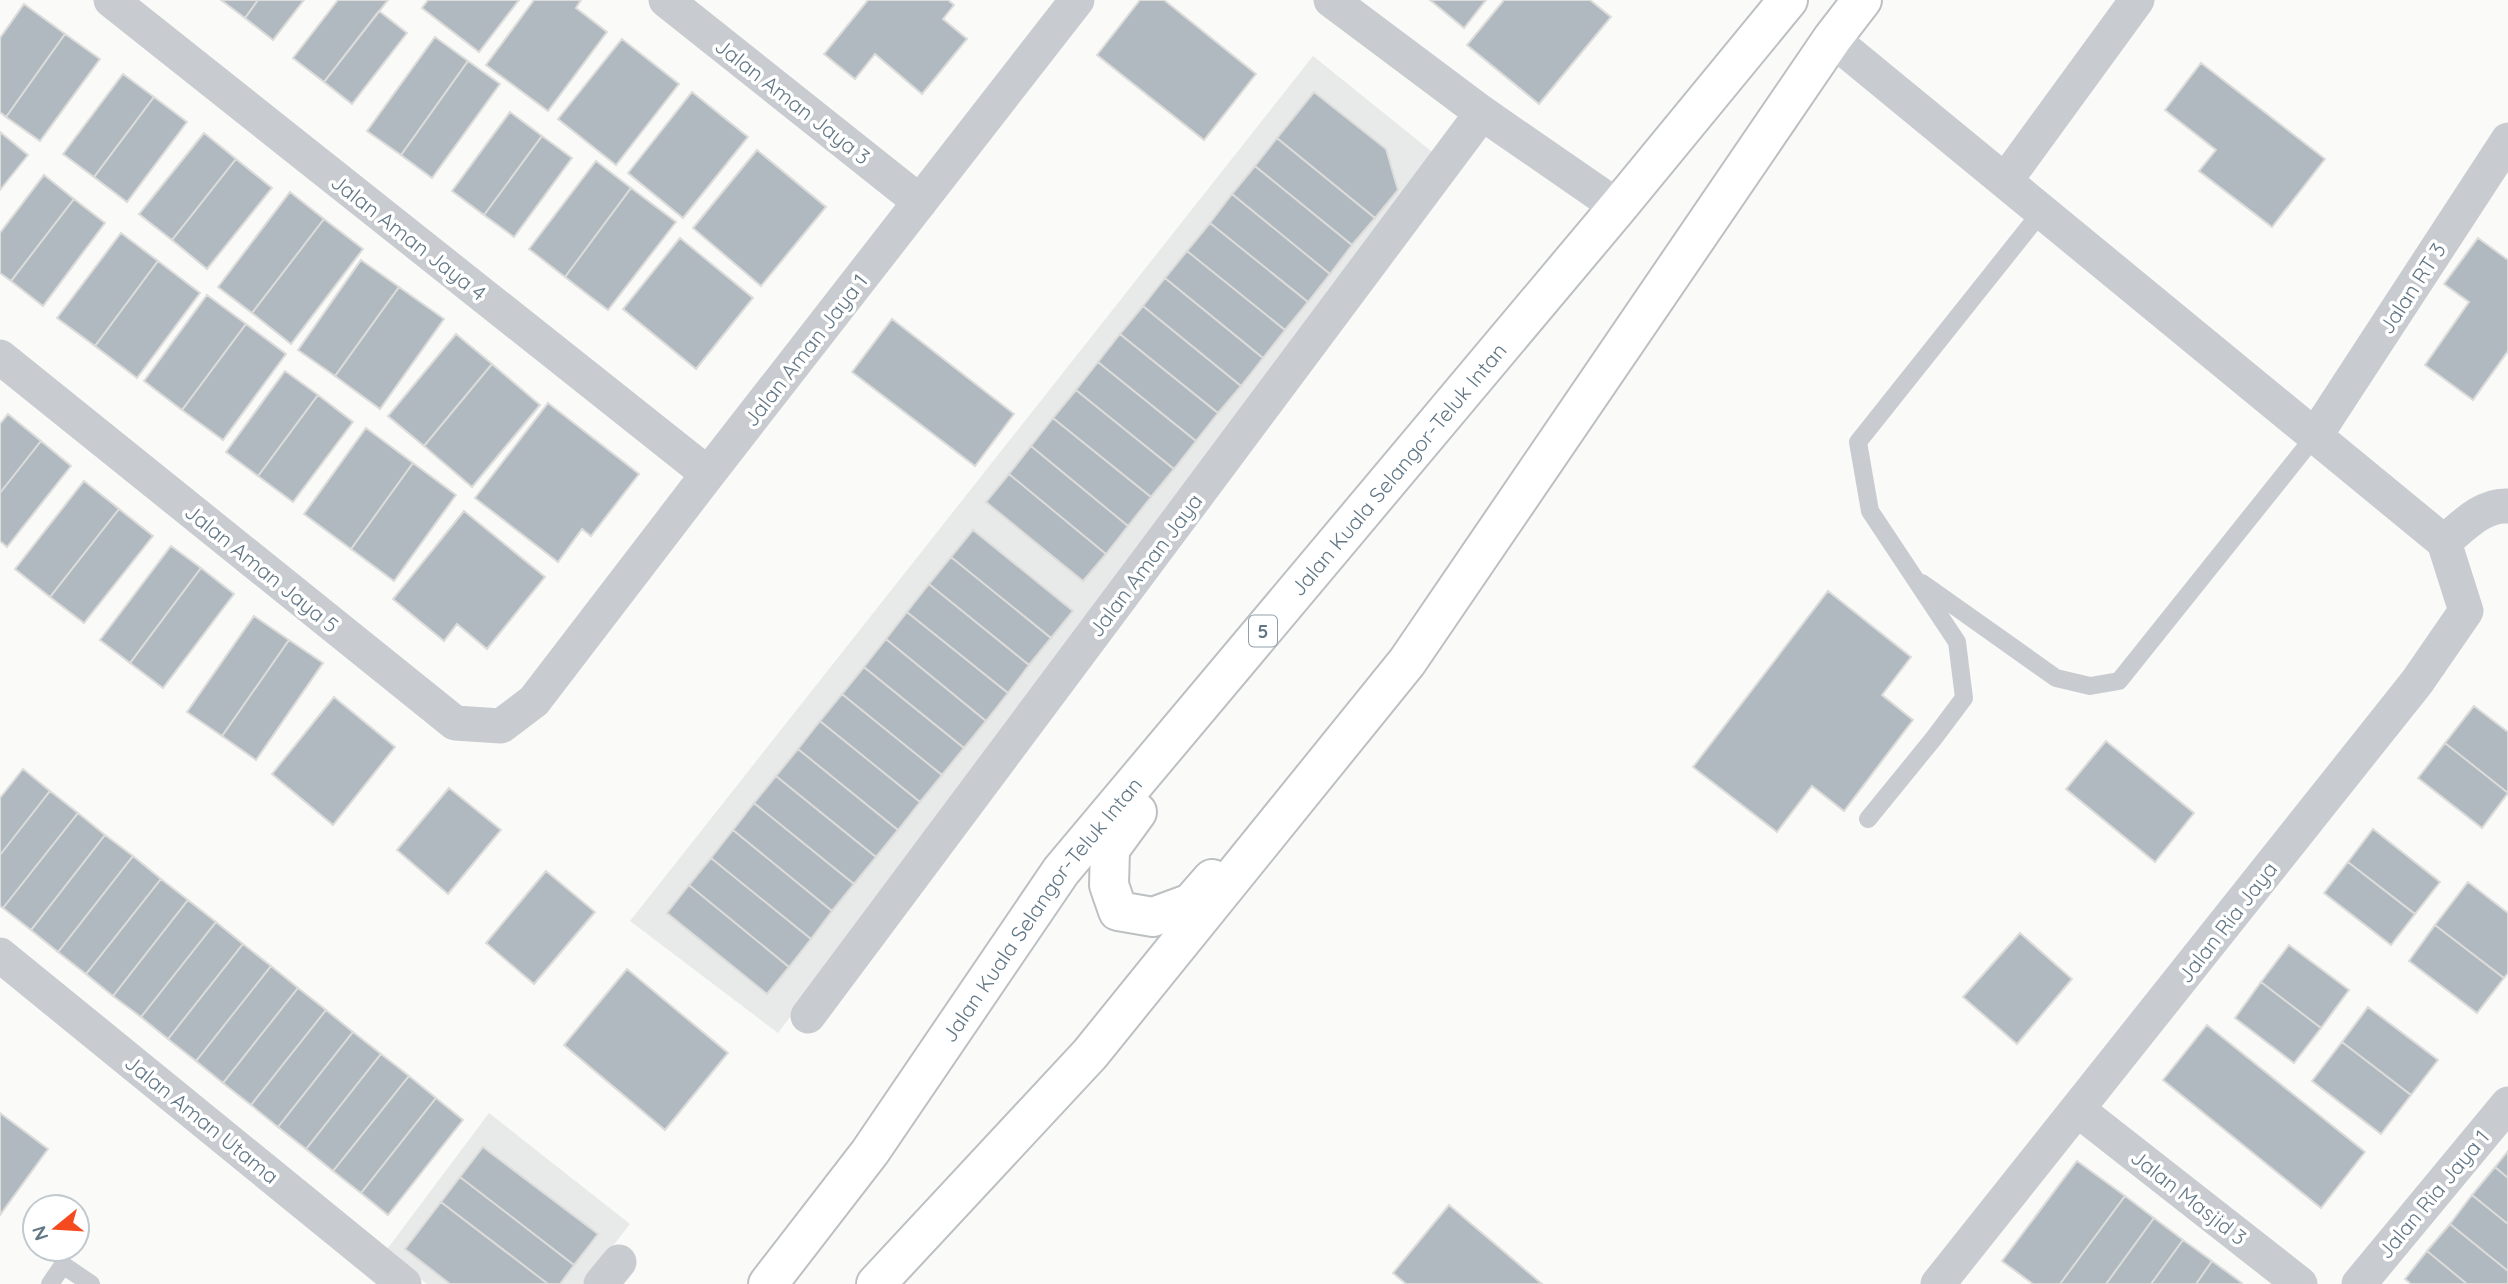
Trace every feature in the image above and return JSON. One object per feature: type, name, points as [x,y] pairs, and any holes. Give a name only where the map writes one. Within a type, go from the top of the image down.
[{"type":"highway","name":"Jalan Kuala Selangor-Teluk Intan","points":[[768,1284],[870,1152],[1061,871],[1619,207],[1788,0]]},
{"type":"highway","points":[[876,1284],[1090,1054],[1407,662],[1832,39],[1862,0]]},
{"type":"highway","points":[[1308,577],[1110,849],[1109,885],[1118,911],[1153,917],[1191,902],[1407,662]]},
{"type":"street","name":"Jalan Aman Jaya 4","points":[[111,0],[708,474]]},
{"type":"street","name":"Jalan Aman Jaya 3","points":[[666,0],[920,202]]},
{"type":"street","name":"Jalan Aman Jaya 1","points":[[534,701],[1077,0]]},
{"type":"street","points":[[1332,0],[1482,113],[1619,207]]},
{"type":"street","points":[[2005,181],[2137,0]]},
{"type":"street","points":[[1832,39],[2444,542],[2473,517],[2500,505],[2508,506]]},
{"type":"street","name":"Jalan Aman Jaya","points":[[808,1016],[1482,113]]},
{"type":"street","name":"Jalan RT 3","points":[[2315,436],[2508,140]]},
{"type":"street","name":"Jalan Aman Jaya 5","points":[[0,357],[455,723],[501,726],[534,701]]},
{"type":"street","name":"Jalan Ria Jaya","points":[[1938,1284],[2417,682],[2466,611],[2444,542]]},
{"type":"street","name":"Jalan Aman Utama","points":[[0,955],[404,1284]]},
{"type":"street","name":"Jalan Ria Jaya 1","points":[[2359,1284],[2508,1104]]},
{"type":"street","name":"Jalan Masjid 3","points":[[2078,1110],[2300,1284]]},
{"type":"lane","points":[[1868,819],[1964,698],[1957,642],[1870,511],[1858,442],[2042,211]]},
{"type":"lane","points":[[1914,577],[2056,678],[2090,686],[2119,681],[2315,436]]},
{"type":"lane","points":[[50,1284],[63,1265],[91,1284]]},
{"type":"shaded area","points":[[1313,56],[1436,155],[778,1033],[630,921]]},
{"type":"shaded area","points":[[489,1113],[630,1224],[583,1284],[427,1284],[385,1252]]},
{"type":"building","points":[[221,0],[258,0],[245,18]]},
{"type":"building","points":[[258,0],[304,0],[273,40],[245,18]]},
{"type":"building","points":[[338,0],[388,0],[324,82],[293,58]]},
{"type":"building","points":[[428,0],[519,0],[479,52],[422,8]]},
{"type":"building","points":[[534,0],[581,0],[576,8],[607,32],[548,111],[486,65]]},
{"type":"building","points":[[868,0],[948,0],[954,5],[943,19],[967,39],[922,94],[875,54],[855,79],[824,54]]},
{"type":"building","points":[[1140,0],[1164,0],[1256,74],[1204,140],[1097,55]]},
{"type":"building","points":[[1430,0],[1486,0],[1464,28]]},
{"type":"building","points":[[1504,0],[1590,0],[1611,17],[1539,104],[1467,45]]},
{"type":"building","points":[[24,4],[65,34],[6,117],[0,112],[0,38]]},
{"type":"building","points":[[379,11],[407,33],[352,104],[324,82]]},
{"type":"building","points":[[65,34],[100,59],[40,141],[6,117]]},
{"type":"building","points":[[435,37],[468,61],[401,155],[367,131]]},
{"type":"building","points":[[622,39],[679,84],[616,165],[558,119]]},
{"type":"building","points":[[468,61],[500,84],[432,178],[401,155]]},
{"type":"building","points":[[2201,63],[2325,159],[2272,227],[2199,171],[2216,150],[2165,110]]},
{"type":"building","points":[[123,74],[154,97],[94,177],[63,154]]},
{"type":"building","points":[[692,92],[748,137],[683,218],[628,173]]},
{"type":"building","points":[[1314,92],[1386,149],[1398,190],[1375,218],[1277,138]]},
{"type":"building","points":[[154,97],[187,122],[127,202],[94,177]]},
{"type":"building","points":[[510,112],[542,136],[484,215],[452,191]]},
{"type":"building","points":[[0,132],[28,155],[0,190]]},
{"type":"building","points":[[204,133],[236,159],[172,240],[139,214]]},
{"type":"building","points":[[542,136],[572,158],[514,237],[484,215]]},
{"type":"building","points":[[1277,138],[1375,218],[1352,245],[1255,166]]},
{"type":"building","points":[[757,150],[826,207],[761,286],[693,228]]},
{"type":"building","points":[[236,159],[272,188],[207,269],[172,240]]},
{"type":"building","points":[[596,161],[631,188],[565,277],[529,249]]},
{"type":"building","points":[[1255,166],[1352,245],[1330,274],[1232,194]]},
{"type":"building","points":[[44,175],[74,199],[11,281],[0,273],[0,233]]},
{"type":"building","points":[[631,188],[676,222],[608,310],[565,277]]},
{"type":"building","points":[[290,192],[324,219],[252,313],[218,287]]},
{"type":"building","points":[[1232,194],[1330,274],[1308,302],[1210,223]]},
{"type":"building","points":[[74,199],[105,223],[43,306],[11,281]]},
{"type":"building","points":[[324,219],[363,249],[291,344],[252,313]]},
{"type":"building","points":[[1210,223],[1308,302],[1285,330],[1187,251]]},
{"type":"building","points":[[121,233],[158,261],[95,346],[57,318]]},
{"type":"building","points":[[680,238],[753,298],[696,369],[623,309]]},
{"type":"building","points":[[2478,238],[2508,260],[2508,351],[2473,400],[2425,365],[2469,302],[2444,284]]},
{"type":"building","points":[[1187,251],[1285,330],[1263,358],[1165,278]]},
{"type":"building","points":[[361,260],[399,287],[335,376],[298,350]]},
{"type":"building","points":[[158,261],[200,293],[137,378],[95,346]]},
{"type":"building","points":[[1165,278],[1263,358],[1241,386],[1143,306]]},
{"type":"building","points":[[399,287],[444,319],[380,409],[335,376]]},
{"type":"building","points":[[207,295],[246,324],[182,410],[144,381]]},
{"type":"building","points":[[1143,306],[1241,386],[1218,413],[1120,334]]},
{"type":"building","points":[[892,319],[1014,414],[975,466],[852,372]]},
{"type":"building","points":[[246,324],[286,354],[223,440],[182,410]]},
{"type":"building","points":[[456,334],[492,364],[424,446],[388,416]]},
{"type":"building","points":[[1120,334],[1218,413],[1196,441],[1098,362]]},
{"type":"building","points":[[1098,362],[1196,441],[1174,469],[1076,390]]},
{"type":"building","points":[[492,364],[540,405],[472,487],[424,446]]},
{"type":"building","points":[[285,371],[318,395],[258,476],[226,452]]},
{"type":"building","points":[[1076,390],[1174,469],[1151,497],[1053,418]]},
{"type":"building","points":[[318,395],[353,422],[293,502],[258,476]]},
{"type":"building","points":[[548,403],[639,474],[591,536],[582,529],[558,562],[475,498]]},
{"type":"building","points":[[8,414],[41,441],[0,493],[0,424]]},
{"type":"building","points":[[1053,418],[1151,497],[1128,526],[1031,446]]},
{"type":"building","points":[[366,428],[413,463],[351,549],[304,514]]},
{"type":"building","points":[[41,441],[71,466],[7,547],[0,541],[0,493]]},
{"type":"building","points":[[1031,446],[1128,526],[1106,554],[1009,474]]},
{"type":"building","points":[[413,463],[456,495],[394,581],[351,549]]},
{"type":"building","points":[[1009,474],[1106,554],[1083,581],[986,502]]},
{"type":"building","points":[[84,481],[119,509],[50,597],[15,569]]},
{"type":"building","points":[[119,509],[153,536],[84,623],[50,597]]},
{"type":"building","points":[[464,511],[545,577],[487,649],[457,624],[444,641],[393,599]]},
{"type":"building","points":[[973,530],[1073,611],[1051,638],[951,557]]},
{"type":"building","points":[[171,546],[201,568],[130,663],[100,640]]},
{"type":"building","points":[[951,557],[1051,638],[1029,665],[929,584]]},
{"type":"building","points":[[201,568],[234,594],[163,688],[130,663]]},
{"type":"building","points":[[929,584],[1029,665],[1008,693],[907,612]]},
{"type":"building","points":[[1828,591],[1911,657],[1882,695],[1913,720],[1844,811],[1812,786],[1777,832],[1693,767]]},
{"type":"building","points":[[907,612],[1008,693],[986,721],[886,639]]},
{"type":"building","points":[[254,616],[289,640],[222,736],[187,712]]},
{"type":"building","points":[[886,639],[986,721],[964,748],[864,667]]},
{"type":"building","points":[[289,640],[323,663],[256,760],[222,736]]},
{"type":"building","points":[[864,667],[964,748],[942,775],[842,694]]},
{"type":"building","points":[[842,694],[942,775],[920,802],[820,721]]},
{"type":"building","points":[[334,697],[395,747],[333,825],[272,774]]},
{"type":"building","points":[[2474,706],[2508,732],[2508,793],[2445,743]]},
{"type":"building","points":[[820,721],[920,802],[898,830],[798,749]]},
{"type":"building","points":[[2106,741],[2194,813],[2155,862],[2066,789]]},
{"type":"building","points":[[2445,743],[2508,793],[2482,828],[2418,778]]},
{"type":"building","points":[[798,749],[898,830],[876,857],[776,776]]},
{"type":"building","points":[[23,769],[50,791],[0,855],[0,798]]},
{"type":"building","points":[[776,776],[876,857],[854,884],[754,803]]},
{"type":"building","points":[[449,788],[501,830],[448,894],[397,850]]},
{"type":"building","points":[[50,791],[78,813],[3,908],[0,906],[0,855]]},
{"type":"building","points":[[754,803],[854,884],[832,911],[733,830]]},
{"type":"building","points":[[78,813],[105,835],[31,930],[3,908]]},
{"type":"building","points":[[2373,829],[2440,882],[2415,914],[2348,862]]},
{"type":"building","points":[[733,830],[832,911],[811,939],[711,858]]},
{"type":"building","points":[[105,835],[133,856],[58,952],[31,930]]},
{"type":"building","points":[[133,856],[161,879],[86,974],[58,952]]},
{"type":"building","points":[[711,858],[811,939],[789,967],[689,885]]},
{"type":"building","points":[[2348,862],[2415,914],[2391,945],[2324,893]]},
{"type":"building","points":[[546,871],[595,912],[534,984],[486,943]]},
{"type":"building","points":[[161,879],[188,900],[113,996],[86,974]]},
{"type":"building","points":[[2468,882],[2508,913],[2508,973],[2504,978],[2435,925]]},
{"type":"building","points":[[689,885],[789,967],[767,994],[667,913]]},
{"type":"building","points":[[188,900],[216,922],[141,1017],[113,996]]},
{"type":"building","points":[[216,922],[243,944],[168,1039],[141,1017]]},
{"type":"building","points":[[2435,925],[2504,978],[2477,1013],[2409,961]]},
{"type":"building","points":[[2020,933],[2072,979],[2017,1044],[1963,997]]},
{"type":"building","points":[[243,944],[271,966],[196,1061],[168,1039]]},
{"type":"building","points":[[2289,945],[2349,990],[2321,1028],[2261,982]]},
{"type":"building","points":[[271,966],[298,988],[223,1083],[196,1061]]},
{"type":"building","points":[[627,969],[728,1053],[665,1130],[564,1045]]},
{"type":"building","points":[[2261,982],[2321,1028],[2294,1063],[2235,1018]]},
{"type":"building","points":[[298,988],[326,1010],[251,1105],[223,1083]]},
{"type":"building","points":[[2368,1007],[2438,1060],[2411,1095],[2342,1042]]},
{"type":"building","points":[[326,1010],[353,1032],[278,1127],[251,1105]]},
{"type":"building","points":[[2207,1025],[2365,1152],[2321,1208],[2163,1080]]},
{"type":"building","points":[[353,1032],[381,1054],[306,1149],[278,1127]]},
{"type":"building","points":[[2342,1042],[2411,1095],[2381,1134],[2312,1081]]},
{"type":"building","points":[[381,1054],[409,1076],[333,1171],[306,1149]]},
{"type":"building","points":[[409,1076],[436,1098],[361,1193],[333,1171]]},
{"type":"building","points":[[436,1098],[463,1120],[388,1215],[361,1193]]},
{"type":"building","points":[[0,1113],[48,1149],[0,1215]]},
{"type":"building","points":[[483,1147],[598,1234],[574,1265],[460,1177]]},
{"type":"building","points":[[2508,1151],[2508,1178],[2495,1167]]},
{"type":"building","points":[[2077,1161],[2125,1196],[2060,1284],[2033,1284],[2002,1261]]},
{"type":"building","points":[[2495,1167],[2508,1178],[2508,1224],[2472,1195]]},
{"type":"building","points":[[460,1177],[574,1265],[560,1284],[548,1284],[441,1202]]},
{"type":"building","points":[[2472,1195],[2508,1224],[2508,1271],[2450,1224]]},
{"type":"building","points":[[2125,1196],[2154,1218],[2106,1284],[2060,1284]]},
{"type":"building","points":[[441,1202],[548,1284],[450,1284],[405,1249]]},
{"type":"building","points":[[1449,1205],[1542,1284],[1406,1284],[1393,1273]]},
{"type":"building","points":[[2154,1218],[2183,1240],[2151,1284],[2106,1284]]},
{"type":"building","points":[[2450,1224],[2508,1271],[2508,1284],[2467,1284],[2427,1251]]},
{"type":"building","points":[[2183,1240],[2212,1261],[2196,1284],[2151,1284]]},
{"type":"building","points":[[2427,1251],[2467,1284],[2411,1284],[2405,1279]]},
{"type":"building","points":[[2212,1261],[2242,1283],[2196,1284]]}]
